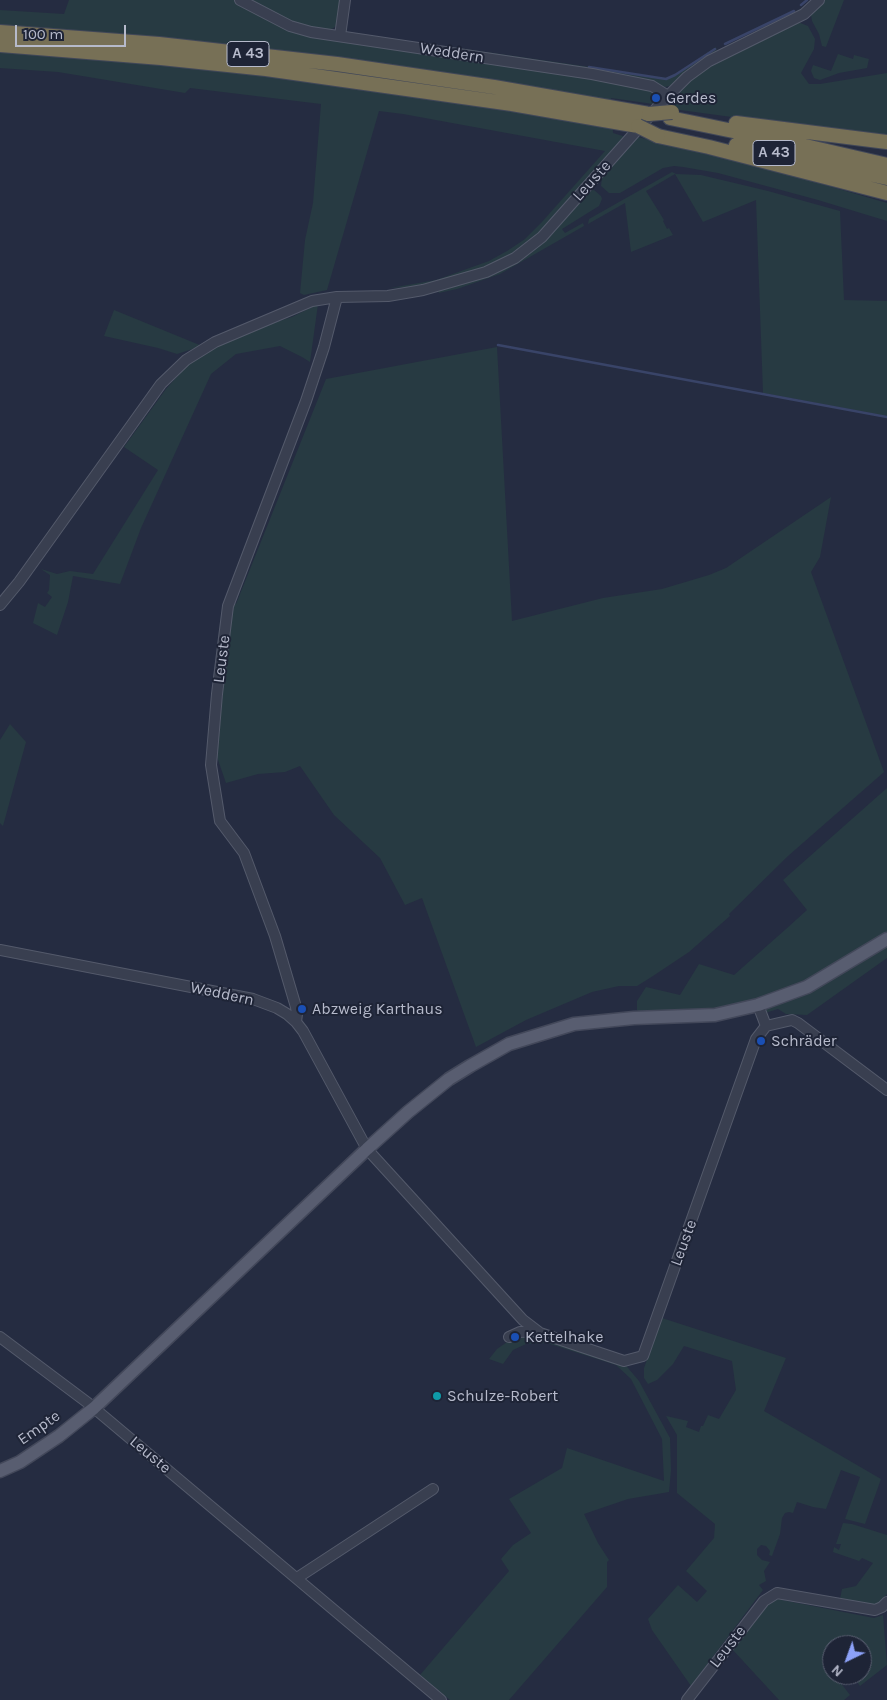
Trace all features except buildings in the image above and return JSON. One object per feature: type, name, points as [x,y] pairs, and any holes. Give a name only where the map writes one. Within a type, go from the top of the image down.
[{"type":"highway","name":"A 43","points":[[0,32],[150,43],[337,64],[494,87],[649,114],[671,115],[887,165]]},
{"type":"highway","name":"A 43","points":[[0,45],[151,57],[266,69],[512,104],[638,126],[659,133],[778,154],[887,178]]},
{"type":"highway","points":[[671,115],[887,142]]},
{"type":"highway","points":[[659,133],[887,193]]},
{"type":"highway","points":[[833,136],[887,148]]},
{"type":"highway","points":[[844,183],[887,199]]},
{"type":"main road","name":"Empte","points":[[0,1471],[20,1462],[59,1436],[94,1408],[367,1149],[408,1112],[449,1079],[509,1044],[574,1024],[634,1018],[715,1015],[758,1005],[807,987],[887,939]]},
{"type":"street","name":"Weddern","points":[[240,0],[290,26],[311,32],[592,74],[652,86],[668,96]]},
{"type":"street","points":[[340,36],[345,0]]},
{"type":"street","name":"Leuste","points":[[0,605],[161,384],[186,360],[214,342],[312,301],[337,297],[388,296],[423,290],[486,272],[515,258],[542,237],[687,77],[709,61],[804,14],[819,0]]},
{"type":"street","name":"Leuste","points":[[296,1022],[296,1007],[275,936],[244,853],[220,821],[211,765],[217,694],[228,606],[306,401],[324,347],[337,297]]},
{"type":"street","name":"Weddern","points":[[0,950],[253,999],[277,1008],[296,1022],[312,1046],[367,1149]]},
{"type":"street","points":[[758,1005],[766,1026],[792,1020],[798,1023],[887,1090]]},
{"type":"street","name":"Leuste","points":[[367,1149],[518,1315],[536,1331],[624,1360],[643,1356],[756,1039],[766,1026]]},
{"type":"street","name":"Leuste","points":[[518,1315],[517,1328],[512,1335],[536,1331]]},
{"type":"street","name":"Leuste","points":[[0,1336],[94,1408],[442,1700]]},
{"type":"street","points":[[297,1578],[433,1489]]},
{"type":"street","name":"Leuste","points":[[687,1700],[764,1601],[778,1593],[875,1610],[887,1602]]},
{"type":"shaded area","points":[[69,0],[235,0],[292,30],[592,76],[654,91],[656,97],[653,104],[611,98],[613,133],[626,137],[535,238],[511,255],[490,266],[425,286],[390,288],[436,280],[489,261],[507,251],[525,239],[541,223],[605,151],[379,111],[327,290],[304,295],[300,293],[305,240],[313,203],[321,104],[190,88],[185,93],[58,72],[0,68],[0,10],[64,14]]},
{"type":"shaded area","points":[[245,0],[342,0],[339,24],[329,31],[291,24]]},
{"type":"shaded area","points":[[824,0],[844,0],[826,47],[822,46],[811,15]]},
{"type":"shaded area","points":[[798,22],[808,26],[815,39],[814,49],[801,73],[809,84],[820,84],[887,73],[887,138],[680,110],[665,105],[704,68]]},
{"type":"shaded area","points":[[445,46],[666,78],[674,75],[716,47],[717,52],[673,85],[665,87]]},
{"type":"shaded area","points":[[838,54],[853,59],[854,55],[869,59],[867,68],[839,73],[820,80],[814,78],[811,71],[813,65],[831,71]]},
{"type":"shaded area","points":[[638,137],[791,175],[887,203],[887,221],[718,173],[674,166],[663,168],[620,193],[609,193],[601,186],[602,176],[634,139]]},
{"type":"shaded area","points":[[672,172],[676,174],[701,175],[840,211],[844,300],[887,301],[887,416],[763,393],[756,200],[703,222],[675,174],[646,191],[664,220],[667,229],[669,228],[673,235],[631,252],[625,203],[588,224],[589,219]]},
{"type":"shaded area","points":[[594,190],[602,199],[599,206],[562,229],[565,233],[583,223],[584,226],[500,274],[457,289],[439,293],[438,290],[500,269],[588,191]]},
{"type":"shaded area","points":[[318,304],[310,362],[280,346],[236,354],[211,374],[141,528],[120,584],[73,576],[68,602],[57,635],[33,623],[38,603],[45,607],[52,597],[47,593],[50,575],[41,569],[57,574],[70,571],[93,574],[158,470],[124,447],[166,389],[190,362],[216,346],[256,328],[292,317]]},
{"type":"shaded area","points":[[114,310],[202,346],[177,354],[104,336]]},
{"type":"shaded area","points":[[497,347],[512,621],[603,598],[662,589],[709,575],[726,568],[831,497],[820,557],[811,572],[884,772],[788,856],[729,914],[730,916],[689,952],[637,986],[619,986],[592,992],[526,1020],[476,1047],[422,898],[405,905],[380,858],[334,815],[300,766],[285,772],[258,774],[226,783],[217,757],[230,614],[234,602],[236,604],[326,379]]},
{"type":"shaded area","points":[[10,724],[26,742],[3,826],[0,823],[0,740]]},
{"type":"shaded area","points":[[887,788],[887,934],[835,966],[784,992],[725,1009],[641,1013],[637,1010],[637,1001],[646,987],[680,995],[699,964],[734,975],[786,929],[807,910],[783,880]]},
{"type":"shaded area","points":[[887,943],[887,958],[807,1015],[786,1014],[778,1009],[765,1013],[768,1007]]},
{"type":"shaded area","points":[[662,1318],[786,1358],[764,1411],[881,1479],[865,1524],[845,1519],[860,1477],[841,1470],[826,1509],[797,1502],[793,1513],[785,1513],[772,1556],[769,1555],[770,1551],[766,1546],[761,1545],[757,1549],[757,1555],[762,1560],[770,1562],[764,1571],[766,1581],[759,1585],[763,1590],[691,1686],[652,1630],[648,1619],[678,1585],[697,1602],[707,1591],[686,1571],[714,1538],[715,1524],[677,1493],[677,1435],[666,1416],[688,1421],[686,1427],[699,1432],[708,1415],[719,1419],[736,1390],[732,1361],[684,1346],[673,1364],[657,1380],[648,1384],[644,1378],[644,1368]]},
{"type":"shaded area","points":[[531,1334],[623,1362],[639,1381],[670,1438],[671,1470],[669,1492],[628,1499],[584,1514],[598,1543],[609,1560],[607,1562],[607,1587],[509,1700],[450,1700],[420,1675],[509,1571],[501,1559],[513,1545],[531,1533],[509,1499],[562,1468],[567,1448],[664,1481],[662,1439],[631,1379],[616,1365],[547,1343],[526,1344],[513,1350],[503,1364],[489,1359],[497,1349],[507,1342]]},
{"type":"shaded area","points":[[843,1523],[887,1535],[887,1594],[879,1603],[871,1605],[840,1599],[842,1589],[856,1586],[873,1563],[862,1558],[859,1561],[833,1552],[834,1547],[839,1550],[841,1544],[836,1544]]},
{"type":"shaded area","points":[[777,1599],[874,1618],[883,1615],[887,1665],[872,1677],[872,1635],[822,1635],[822,1685],[842,1685],[850,1695],[844,1700],[779,1700],[732,1649],[768,1602]]},
{"type":"waterway","points":[[801,5],[807,0]]},
{"type":"waterway","points":[[725,44],[794,11]]},
{"type":"waterway","points":[[589,67],[666,79],[715,49]]},
{"type":"waterway","points":[[498,345],[887,417]]},
{"type":"place","name":"Gerdes","points":[[656,98]]},
{"type":"place","name":"Abzweig Karthaus","points":[[302,1009]]},
{"type":"place","name":"Schräder","points":[[761,1041]]},
{"type":"place","name":"Kettelhake","points":[[515,1337]]},
{"type":"place","name":"Schulze-Robert","points":[[437,1396]]}]
